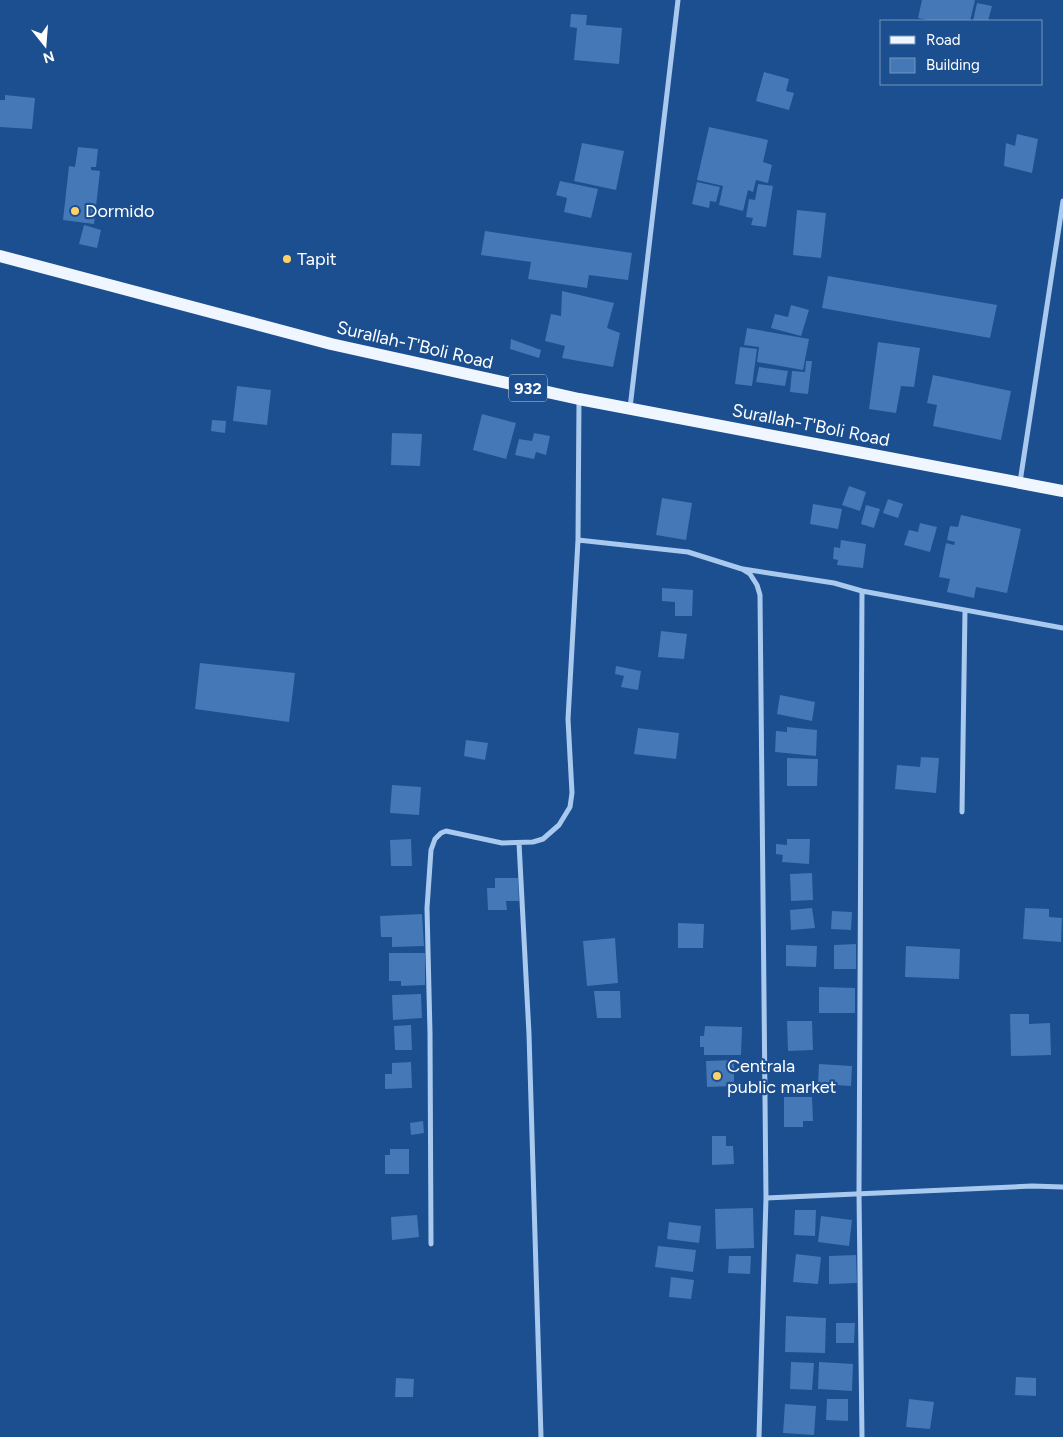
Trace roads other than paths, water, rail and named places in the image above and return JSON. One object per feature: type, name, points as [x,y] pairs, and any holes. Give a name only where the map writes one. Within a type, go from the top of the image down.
[{"type":"main road","name":"Surallah-T'Boli Road","points":[[0,256],[331,344],[579,399],[1063,491]]},
{"type":"street","points":[[630,408],[678,0]]},
{"type":"street","points":[[1020,482],[1063,201]]},
{"type":"street","points":[[430,1244],[430,1033],[427,908],[431,850],[435,839],[446,832],[502,842],[533,842],[543,839],[559,825],[570,807],[572,800],[568,719],[578,540],[579,399]]},
{"type":"street","points":[[578,540],[688,552],[742,569],[834,583],[862,591],[1063,628]]},
{"type":"street","points":[[742,569],[750,574],[757,585],[761,604],[766,1198],[760,1437]]},
{"type":"street","points":[[862,591],[859,1193],[862,1437]]},
{"type":"street","points":[[962,812],[965,610]]},
{"type":"street","points":[[519,843],[528,1034],[541,1437]]},
{"type":"street","points":[[766,1198],[1032,1186],[1063,1187]]},
{"type":"place","name":"Dormido","points":[[75,211]]},
{"type":"place","name":"Tapit","points":[[287,259]]},
{"type":"place","name":"Centrala public market","points":[[717,1076]]}]
